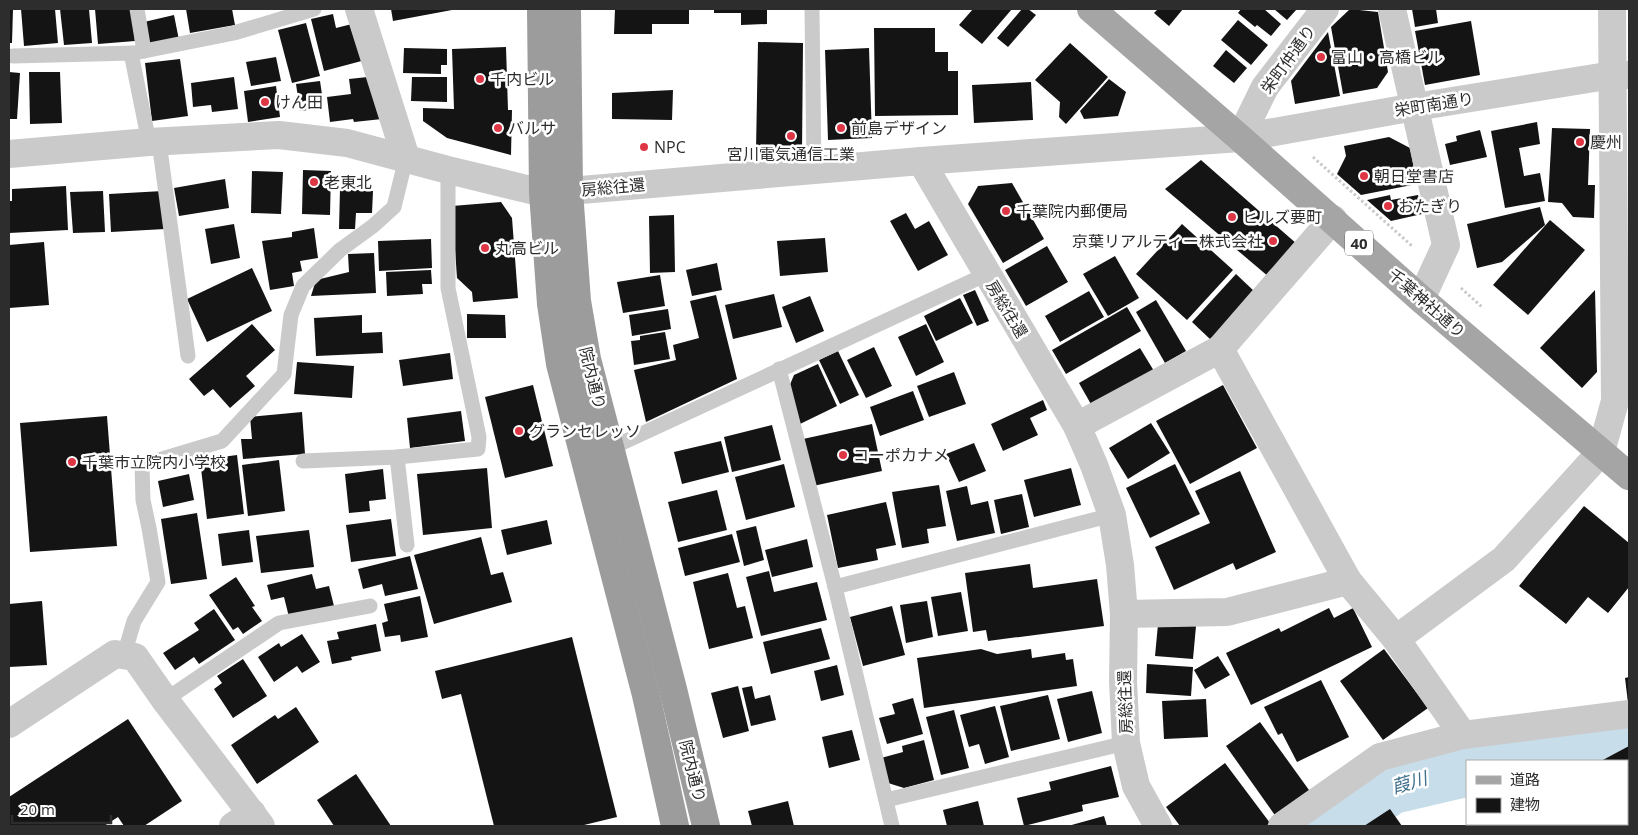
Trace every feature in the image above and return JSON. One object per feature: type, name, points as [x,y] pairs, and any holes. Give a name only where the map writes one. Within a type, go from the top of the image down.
[{"type":"highway","name":"院内通り","points":[[541,9],[556,192],[587,359],[706,826]]},
{"type":"highway","name":"院内通り","points":[[567,9],[550,304],[560,364],[646,694],[675,826]]},
{"type":"main road","name":"千葉神社通り","points":[[1091,9],[1333,219],[1421,299],[1629,476]]},
{"type":"street","points":[[359,9],[406,158]]},
{"type":"street","name":"栄町仲通り","points":[[1240,138],[1265,87],[1325,9]]},
{"type":"street","points":[[1392,9],[1446,245],[1421,299]]},
{"type":"street","points":[[1396,639],[1504,559],[1601,452],[1615,401],[1621,75],[1612,9]]},
{"type":"street","name":"栄町南通り","points":[[922,161],[1240,138],[1415,107],[1621,75]]},
{"type":"street","name":"房総往還","points":[[9,154],[154,142],[279,135],[347,143],[448,170],[556,192],[922,161],[1077,426],[1094,465],[1112,515],[1120,565],[1124,614],[1123,681],[1126,743],[1136,786],[1158,826]]},
{"type":"street","points":[[1077,426],[1220,349],[1333,219]]},
{"type":"street","points":[[1220,349],[1348,581],[1396,639],[1463,735]]},
{"type":"street","points":[[1124,614],[1226,612],[1348,581]]},
{"type":"street","points":[[9,724],[115,654],[135,657],[249,822]]},
{"type":"street","points":[[1282,826],[1380,757],[1463,735],[1629,714]]},
{"type":"lane","points":[[137,9],[138,52],[188,356]]},
{"type":"lane","points":[[12,56],[138,52],[234,33],[314,9]]},
{"type":"lane","points":[[812,9],[814,171]]},
{"type":"lane","points":[[124,655],[134,621],[158,582],[143,500],[142,465],[222,441],[284,374],[292,315],[303,286],[340,250],[374,226],[394,207],[406,158]]},
{"type":"lane","points":[[303,461],[397,457],[478,449],[479,437],[448,288],[448,170]]},
{"type":"lane","points":[[611,448],[987,274]]},
{"type":"lane","points":[[779,369],[835,587],[892,826]]},
{"type":"lane","points":[[397,457],[407,545]]},
{"type":"lane","points":[[835,587],[1112,515]]},
{"type":"lane","points":[[165,700],[279,623],[370,606]]},
{"type":"lane","points":[[886,800],[1126,743]]},
{"type":"path","points":[[1309,153],[1414,248]]},
{"type":"building","points":[[9,9],[13,9],[12,43],[9,43]]},
{"type":"building","points":[[21,9],[55,9],[58,43],[24,46]]},
{"type":"building","points":[[60,9],[89,9],[92,43],[64,45]]},
{"type":"building","points":[[95,9],[131,9],[135,41],[98,44]]},
{"type":"building","points":[[186,9],[232,9],[235,25],[190,33]]},
{"type":"building","points":[[391,9],[452,9],[452,10],[393,21]]},
{"type":"building","points":[[615,9],[689,9],[689,24],[652,24],[652,34],[614,34]]},
{"type":"building","points":[[714,9],[767,9],[767,24],[741,25],[741,13],[714,13]]},
{"type":"building","points":[[973,9],[1012,9],[982,44],[959,25]]},
{"type":"building","points":[[1022,9],[1028,9],[1036,15],[1008,47],[997,38]]},
{"type":"building","points":[[1158,9],[1183,9],[1169,26],[1154,13]]},
{"type":"building","points":[[1241,9],[1264,9],[1281,24],[1271,36],[1257,25],[1255,27],[1238,13]]},
{"type":"building","points":[[1274,9],[1297,9],[1287,20]]},
{"type":"building","points":[[1350,9],[1378,12],[1388,72],[1377,88],[1343,94],[1331,27]]},
{"type":"building","points":[[1412,9],[1436,9],[1438,23],[1415,27]]},
{"type":"building","points":[[333,14],[336,28],[360,22],[369,59],[324,71],[311,19]]},
{"type":"building","points":[[174,15],[179,40],[149,46],[144,22]]},
{"type":"building","points":[[1238,20],[1268,45],[1251,65],[1221,40]]},
{"type":"building","points":[[1471,21],[1480,75],[1425,85],[1415,31]]},
{"type":"building","points":[[306,23],[320,76],[292,83],[278,30]]},
{"type":"building","points":[[874,28],[935,28],[935,52],[948,52],[948,71],[958,71],[958,115],[875,116]]},
{"type":"building","name":"富山・高橋ビル","points":[[1328,32],[1340,96],[1295,104],[1291,81]]},
{"type":"building","points":[[758,42],[803,43],[802,151],[756,150]]},
{"type":"building","points":[[1070,43],[1108,77],[1066,124],[1059,117],[1060,102],[1035,80]]},
{"type":"building","name":"千内ビル","points":[[506,47],[508,110],[512,110],[511,155],[447,138],[423,121],[423,108],[454,109],[452,49]]},
{"type":"building","points":[[404,48],[447,49],[447,65],[441,65],[441,74],[403,73]]},
{"type":"building","points":[[869,48],[872,138],[828,140],[825,50]]},
{"type":"building","points":[[1226,50],[1247,68],[1234,83],[1213,66]]},
{"type":"building","points":[[276,57],[281,81],[251,86],[246,62]]},
{"type":"building","points":[[180,59],[188,116],[152,121],[145,63]]},
{"type":"building","points":[[9,72],[20,73],[17,119],[9,119]]},
{"type":"building","points":[[29,72],[60,72],[62,123],[30,124]]},
{"type":"building","points":[[377,76],[382,119],[354,122],[353,119],[330,122],[327,97],[351,94],[349,79]]},
{"type":"building","points":[[234,77],[238,109],[212,112],[211,105],[193,107],[191,83]]},
{"type":"building","points":[[412,77],[447,77],[447,102],[411,101]]},
{"type":"building","points":[[1109,79],[1126,92],[1118,116],[1084,119],[1080,111]]},
{"type":"building","points":[[320,81],[324,108],[300,111],[296,84]]},
{"type":"building","points":[[1031,82],[1033,120],[974,123],[972,85]]},
{"type":"building","points":[[276,86],[280,117],[248,122],[244,91]]},
{"type":"building","points":[[673,90],[672,120],[612,119],[612,93]]},
{"type":"building","points":[[1537,122],[1540,144],[1519,148],[1524,176],[1540,173],[1545,201],[1505,208],[1491,131]]},
{"type":"building","points":[[1552,128],[1590,129],[1588,185],[1595,185],[1594,218],[1573,217],[1562,203],[1548,202]]},
{"type":"building","points":[[1480,130],[1487,157],[1450,165],[1445,144],[1457,141],[1456,136]]},
{"type":"building","points":[[1389,137],[1410,148],[1417,184],[1361,195],[1337,174],[1346,156],[1344,146]]},
{"type":"building","name":"ヒルズ要町","points":[[1201,160],[1297,244],[1269,277],[1165,189]]},
{"type":"building","points":[[303,170],[331,171],[330,215],[302,214]]},
{"type":"building","points":[[252,171],[283,172],[281,214],[251,213]]},
{"type":"building","points":[[225,179],[229,208],[179,216],[174,188]]},
{"type":"building","points":[[1012,183],[1044,239],[1003,263],[968,204],[978,186]]},
{"type":"building","points":[[66,186],[68,230],[9,233],[9,201],[12,201],[12,189]]},
{"type":"building","points":[[340,189],[373,191],[372,213],[356,213],[355,229],[339,229]]},
{"type":"building","points":[[103,191],[105,232],[73,233],[70,192]]},
{"type":"building","points":[[163,191],[165,229],[111,232],[109,194]]},
{"type":"building","points":[[1390,195],[1391,200],[1418,195],[1422,214],[1391,221],[1367,200]]},
{"type":"building","name":"丸高ビル","points":[[501,202],[512,218],[518,298],[473,302],[472,292],[457,278],[452,206]]},
{"type":"building","points":[[1540,207],[1545,225],[1502,262],[1477,268],[1467,224]]},
{"type":"building","points":[[906,213],[915,229],[929,221],[948,255],[918,271],[890,221]]},
{"type":"building","points":[[674,215],[675,272],[650,273],[649,216]]},
{"type":"building","points":[[1550,220],[1585,250],[1528,315],[1493,285]]},
{"type":"building","points":[[234,224],[240,258],[211,264],[205,229]]},
{"type":"building","points":[[1182,224],[1233,270],[1187,320],[1136,274]]},
{"type":"building","points":[[314,228],[318,258],[300,261],[302,271],[292,273],[294,286],[270,290],[262,241],[292,237],[292,232]]},
{"type":"building","points":[[825,238],[828,272],[780,276],[777,241]]},
{"type":"building","points":[[431,239],[432,268],[379,271],[378,241]]},
{"type":"building","points":[[44,242],[49,305],[9,308],[9,245]]},
{"type":"building","points":[[1047,246],[1068,282],[1026,306],[1005,270]]},
{"type":"building","points":[[374,253],[376,293],[311,296],[316,280],[349,272],[348,254]]},
{"type":"building","points":[[1115,256],[1139,298],[1108,316],[1083,274]]},
{"type":"building","points":[[717,263],[722,290],[692,296],[686,270]]},
{"type":"building","points":[[252,268],[272,311],[207,342],[187,299]]},
{"type":"building","points":[[431,270],[432,284],[422,284],[423,294],[387,296],[386,272]]},
{"type":"building","points":[[1236,274],[1255,292],[1211,340],[1192,322]]},
{"type":"building","points":[[660,275],[665,306],[623,313],[617,282]]},
{"type":"building","points":[[975,290],[989,321],[977,326],[963,295]]},
{"type":"building","points":[[1595,290],[1597,372],[1582,388],[1540,348]]},
{"type":"building","points":[[1089,291],[1104,317],[1060,342],[1045,316]]},
{"type":"building","points":[[774,294],[782,327],[733,339],[725,305]]},
{"type":"building","points":[[716,295],[737,379],[646,422],[634,370],[676,360],[673,345],[699,338],[690,301]]},
{"type":"building","points":[[810,296],[824,331],[796,343],[782,307]]},
{"type":"building","points":[[960,298],[973,323],[936,341],[924,316]]},
{"type":"building","points":[[1156,300],[1186,351],[1165,363],[1136,312]]},
{"type":"building","points":[[1127,307],[1141,331],[1066,374],[1052,350]]},
{"type":"building","points":[[668,309],[671,329],[632,336],[629,315]]},
{"type":"building","points":[[467,314],[505,315],[506,338],[467,338]]},
{"type":"building","points":[[362,315],[362,333],[382,332],[383,353],[316,356],[314,318]]},
{"type":"building","points":[[252,324],[275,350],[246,376],[255,386],[230,408],[213,389],[204,396],[189,379]]},
{"type":"building","points":[[926,324],[944,362],[916,376],[898,337]]},
{"type":"building","points":[[665,332],[670,359],[634,365],[631,341],[640,340],[640,336]]},
{"type":"building","points":[[874,347],[892,386],[866,398],[847,360]]},
{"type":"building","points":[[1140,348],[1154,371],[1092,406],[1079,383]]},
{"type":"building","points":[[838,351],[859,395],[840,404],[819,360]]},
{"type":"building","points":[[450,353],[453,379],[403,386],[399,360]]},
{"type":"building","points":[[297,362],[354,366],[352,398],[294,394]]},
{"type":"building","points":[[818,364],[837,406],[800,424],[789,387],[794,375]]},
{"type":"building","points":[[954,372],[966,404],[929,417],[917,386]]},
{"type":"building","name":"グランセレッソ","points":[[533,385],[553,466],[505,478],[485,397]]},
{"type":"building","points":[[1223,385],[1257,448],[1190,484],[1156,421]]},
{"type":"building","points":[[913,391],[924,420],[880,436],[870,407]]},
{"type":"building","points":[[1043,400],[1047,410],[1030,418],[1038,435],[1003,451],[991,424]]},
{"type":"building","points":[[461,411],[465,441],[410,448],[407,418]]},
{"type":"building","points":[[302,412],[305,454],[243,459],[241,439],[252,439],[250,417]]},
{"type":"building","points":[[107,416],[117,546],[30,552],[20,423]]},
{"type":"building","points":[[1151,423],[1170,453],[1128,479],[1109,448]]},
{"type":"building","name":"コーポカナメ","points":[[872,424],[882,471],[813,486],[803,439]]},
{"type":"building","points":[[772,425],[781,460],[732,472],[724,437]]},
{"type":"building","points":[[721,441],[729,472],[682,484],[674,452]]},
{"type":"building","points":[[974,443],[986,471],[959,482],[946,454]]},
{"type":"building","points":[[237,455],[244,514],[207,519],[200,460]]},
{"type":"building","points":[[279,460],[285,511],[248,516],[242,465]]},
{"type":"building","points":[[784,464],[795,507],[746,520],[735,477]]},
{"type":"building","points":[[1175,464],[1200,514],[1150,538],[1126,488]]},
{"type":"building","points":[[487,468],[492,528],[423,535],[417,474]]},
{"type":"building","points":[[1071,468],[1081,505],[1034,517],[1024,480]]},
{"type":"building","points":[[383,469],[386,499],[369,501],[370,511],[349,513],[345,474]]},
{"type":"building","points":[[1240,471],[1276,552],[1236,570],[1233,563],[1174,590],[1155,547],[1210,523],[1195,491]]},
{"type":"building","points":[[189,474],[194,500],[163,507],[158,481]]},
{"type":"building","points":[[939,485],[946,526],[927,529],[929,543],[902,548],[892,492]]},
{"type":"building","points":[[967,486],[971,505],[988,501],[995,533],[957,541],[946,491]]},
{"type":"building","points":[[717,490],[727,530],[678,542],[668,502]]},
{"type":"building","points":[[1022,494],[1029,527],[1001,534],[994,500]]},
{"type":"building","points":[[886,502],[896,545],[876,549],[878,560],[838,568],[827,515]]},
{"type":"building","points":[[1584,506],[1629,543],[1629,587],[1608,613],[1588,597],[1566,624],[1519,586]]},
{"type":"building","points":[[197,513],[207,579],[171,584],[161,519]]},
{"type":"building","points":[[391,519],[396,556],[351,562],[346,525]]},
{"type":"building","points":[[547,520],[552,544],[507,555],[501,530]]},
{"type":"building","points":[[756,526],[764,560],[744,566],[736,531]]},
{"type":"building","points":[[249,530],[253,562],[222,566],[218,534]]},
{"type":"building","points":[[309,530],[314,567],[261,573],[256,536]]},
{"type":"building","points":[[732,534],[740,562],[685,576],[678,548]]},
{"type":"building","points":[[481,537],[491,575],[503,572],[512,602],[434,624],[414,555]]},
{"type":"building","points":[[807,539],[813,567],[772,577],[765,550]]},
{"type":"building","points":[[410,556],[418,589],[385,596],[382,584],[363,589],[358,569]]},
{"type":"building","points":[[1030,564],[1033,588],[1097,579],[1104,626],[988,641],[986,630],[973,632],[965,573]]},
{"type":"building","points":[[769,571],[774,592],[817,582],[827,620],[761,636],[746,577]]},
{"type":"building","points":[[728,573],[737,608],[745,606],[753,638],[709,649],[693,582]]},
{"type":"building","points":[[312,574],[316,589],[329,586],[334,606],[289,617],[284,597],[271,600],[267,585]]},
{"type":"building","points":[[236,577],[255,606],[252,607],[262,621],[243,634],[238,627],[233,630],[209,595]]},
{"type":"building","points":[[961,592],[968,631],[938,636],[931,597]]},
{"type":"building","points":[[420,596],[428,637],[401,642],[400,635],[385,637],[382,623],[388,621],[384,604]]},
{"type":"building","points":[[42,601],[47,665],[9,667],[9,604]]},
{"type":"building","points":[[927,601],[933,637],[906,643],[900,605]]},
{"type":"building","points":[[892,606],[905,655],[863,666],[850,617]]},
{"type":"building","points":[[1329,608],[1334,618],[1353,608],[1372,647],[1251,705],[1226,653],[1279,628],[1281,632]]},
{"type":"building","points":[[214,609],[235,640],[199,664],[194,657],[175,670],[163,653],[199,630],[194,623]]},
{"type":"building","points":[[376,624],[381,651],[351,657],[352,660],[332,664],[327,641],[339,639],[337,632]]},
{"type":"building","points":[[1158,624],[1196,626],[1193,659],[1155,656]]},
{"type":"building","points":[[821,628],[830,659],[771,674],[763,642]]},
{"type":"building","points":[[302,634],[320,662],[302,673],[297,666],[274,682],[258,657],[279,643],[281,647]]},
{"type":"building","points":[[572,637],[617,817],[580,826],[494,826],[461,694],[442,699],[435,671]]},
{"type":"building","points":[[981,649],[997,654],[1031,649],[1032,658],[1065,653],[1066,660],[1073,659],[1077,686],[924,708],[917,658]]},
{"type":"building","points":[[1384,649],[1428,708],[1383,740],[1340,681]]},
{"type":"building","points":[[1218,656],[1230,675],[1205,689],[1194,670]]},
{"type":"building","points":[[243,659],[267,696],[233,718],[214,689],[222,683],[217,676]]},
{"type":"building","points":[[1147,664],[1193,667],[1191,696],[1146,693]]},
{"type":"building","points":[[837,665],[844,695],[821,701],[814,671]]},
{"type":"building","points":[[1629,677],[1629,703],[1628,703],[1625,678]]},
{"type":"building","points":[[1321,680],[1349,737],[1297,762],[1282,733],[1278,735],[1264,707]]},
{"type":"building","points":[[738,686],[749,731],[723,738],[711,693]]},
{"type":"building","points":[[752,686],[755,699],[770,695],[776,720],[751,726],[742,688]]},
{"type":"building","points":[[1092,691],[1102,733],[1068,742],[1057,699]]},
{"type":"building","points":[[1048,695],[1060,739],[1011,751],[1000,706]]},
{"type":"building","points":[[913,698],[923,734],[887,744],[879,718],[895,714],[892,704]]},
{"type":"building","points":[[1206,699],[1208,737],[1164,739],[1162,701]]},
{"type":"building","points":[[995,706],[1009,757],[985,764],[979,744],[969,747],[960,715]]},
{"type":"building","points":[[296,707],[319,742],[257,784],[231,745],[275,715],[278,719]]},
{"type":"building","points":[[954,710],[969,768],[941,775],[926,717]]},
{"type":"building","points":[[128,719],[182,801],[144,826],[124,826],[118,817],[104,826],[9,826],[9,797]]},
{"type":"building","points":[[1260,722],[1314,797],[1279,821],[1226,746]]},
{"type":"building","points":[[852,730],[860,760],[829,768],[822,737]]},
{"type":"building","points":[[924,740],[934,780],[904,788],[888,783],[881,758],[903,752],[902,746]]},
{"type":"building","points":[[1629,746],[1629,826],[1626,825],[1628,760],[1603,760]]},
{"type":"building","points":[[1225,763],[1270,823],[1266,826],[1180,826],[1166,807]]},
{"type":"building","points":[[1111,766],[1119,797],[1082,805],[1083,811],[1024,826],[1017,798],[1051,790],[1049,782]]},
{"type":"building","points":[[356,774],[391,826],[334,826],[317,800]]},
{"type":"building","points":[[788,801],[794,826],[752,826],[748,811]]},
{"type":"building","points":[[978,801],[984,826],[947,826],[943,810]]},
{"type":"building","points":[[1390,809],[1402,826],[1364,826]]},
{"type":"building","points":[[1104,816],[1107,826],[1068,826]]},
{"type":"building","points":[[1484,825],[1566,826],[1484,826]]},
{"type":"building","points":[[1571,825],[1612,825],[1610,826]]},
{"type":"waterway","name":"葭川","points":[[1498,760],[1629,739]]},
{"type":"waterway","name":"葭川","points":[[1332,826],[1390,785],[1466,767]]},
{"type":"place","name":"富山・高橋ビル","points":[[1321,57]]},
{"type":"place","name":"千内ビル","points":[[480,79]]},
{"type":"place","name":"けん田","points":[[265,102]]},
{"type":"place","name":"バルサ","points":[[498,128]]},
{"type":"place","name":"前島デザイン","points":[[841,128]]},
{"type":"place","name":"宮川電気通信工業","points":[[791,136]]},
{"type":"place","name":"慶州","points":[[1580,142]]},
{"type":"place","name":"NPC","points":[[644,147]]},
{"type":"place","name":"朝日堂書店","points":[[1364,176]]},
{"type":"place","name":"老東北","points":[[314,182]]},
{"type":"place","name":"おたぎり","points":[[1388,206]]},
{"type":"place","name":"千葉院内郵便局","points":[[1006,211]]},
{"type":"place","name":"ヒルズ要町","points":[[1232,217]]},
{"type":"place","name":"京葉リアルティー株式会社","points":[[1273,241]]},
{"type":"place","name":"丸高ビル","points":[[485,248]]},
{"type":"place","name":"グランセレッソ","points":[[519,431]]},
{"type":"place","name":"コーポカナメ","points":[[843,455]]},
{"type":"place","name":"千葉市立院内小学校","points":[[72,462]]}]
